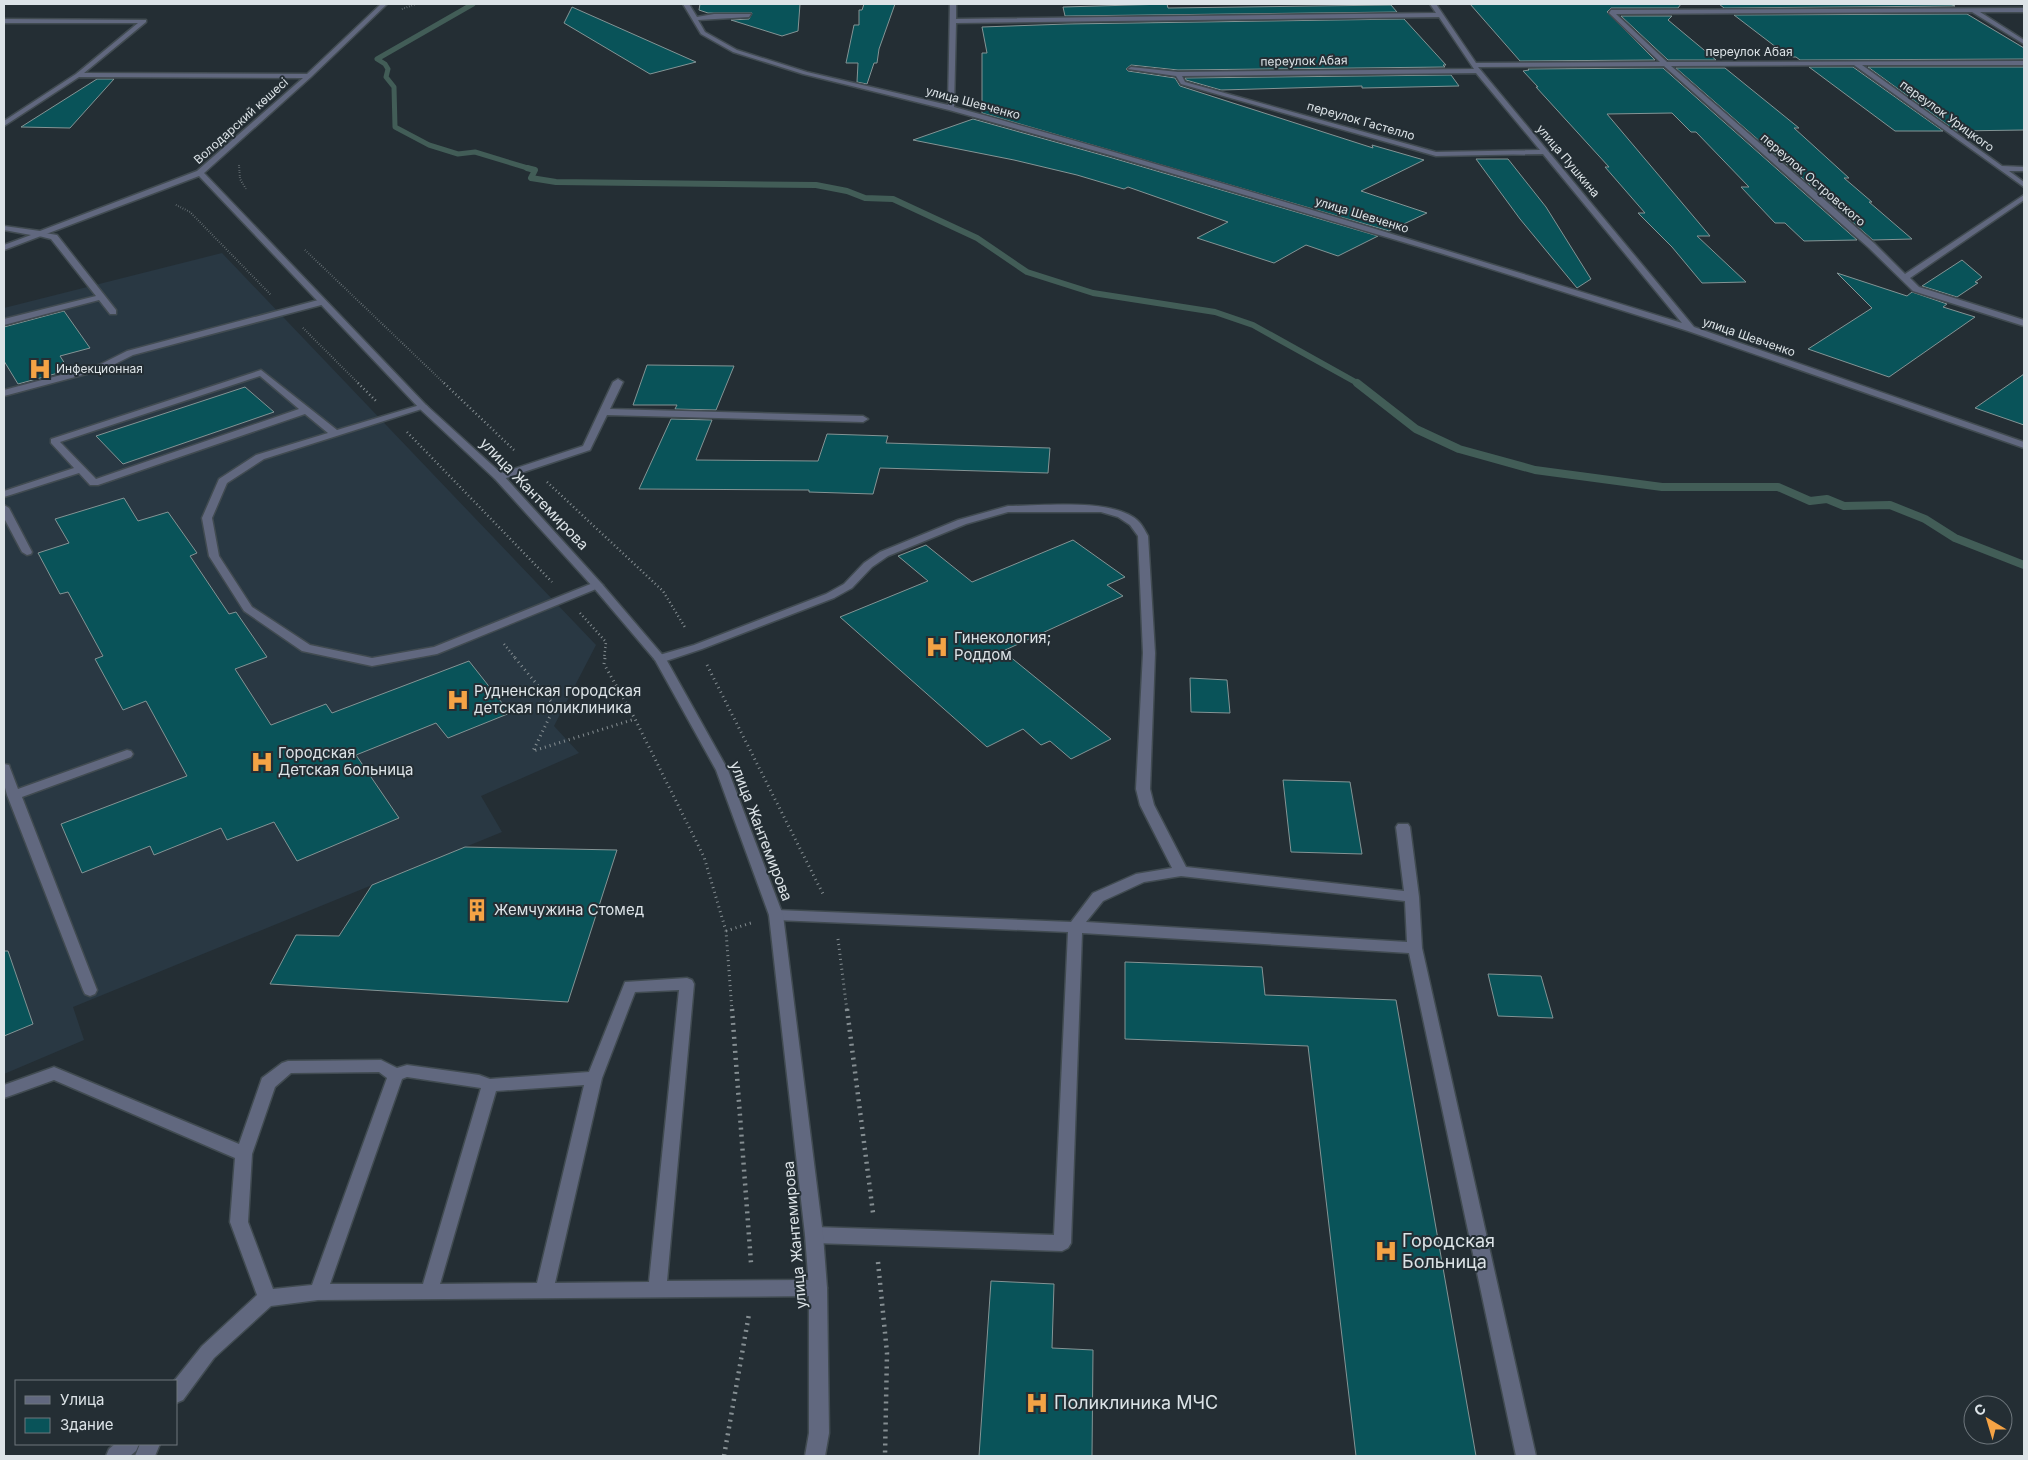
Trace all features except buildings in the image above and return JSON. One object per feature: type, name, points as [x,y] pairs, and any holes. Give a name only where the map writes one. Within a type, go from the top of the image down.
[{"type":"street","name":"Володарский көшесі","points":[[4,248],[200,173],[309,76],[384,4]]},
{"type":"street","name":"улица Шевченко","points":[[686,4],[703,33],[735,51],[805,73],[951,108],[1113,153],[1443,251],[1692,329],[2024,445]]},
{"type":"street","points":[[951,108],[953,4]]},
{"type":"street","name":"улица Пушкина","points":[[1433,4],[1476,68],[1692,329]]},
{"type":"street","points":[[1778,4],[1790,12],[2024,10]]},
{"type":"street","points":[[1974,11],[2024,42]]},
{"type":"street","name":"переулок Островского","points":[[1790,12],[1611,12],[1664,63],[1864,240],[1916,289],[2024,323]]},
{"type":"street","points":[[695,19],[714,16],[749,15]]},
{"type":"street","points":[[953,21],[1441,15]]},
{"type":"street","points":[[4,21],[144,21],[78,75],[4,124]]},
{"type":"street","name":"переулок Абая","points":[[1131,69],[1178,74],[1664,63],[2024,63]]},
{"type":"street","name":"переулок Урицкого","points":[[1856,64],[2024,185]]},
{"type":"street","name":"переулок Гастелло","points":[[1178,74],[1183,83],[1436,154],[1547,152]]},
{"type":"street","points":[[78,75],[309,76]]},
{"type":"street","points":[[2000,168],[2024,169]]},
{"type":"street","name":"улица Жантемирова","points":[[200,173],[423,407],[499,477],[597,585],[660,659],[722,770],[776,915],[814,1234],[818,1288],[819,1433],[815,1456]]},
{"type":"street","points":[[1905,278],[2024,197]]},
{"type":"street","points":[[4,228],[42,234],[54,238],[113,312]]},
{"type":"street","points":[[4,322],[101,298]]},
{"type":"street","points":[[4,393],[102,367],[130,353],[322,302]]},
{"type":"street","points":[[306,410],[94,483],[54,441],[261,373],[306,410],[335,434]]},
{"type":"street","points":[[499,477],[587,448],[618,382]]},
{"type":"street","points":[[423,407],[260,457],[223,481],[207,518],[214,556],[248,610],[306,648],[372,662],[437,650],[597,585]]},
{"type":"street","points":[[604,412],[863,419]]},
{"type":"street","points":[[4,494],[81,469]]},
{"type":"street","points":[[4,508],[27,552]]},
{"type":"street","points":[[660,659],[698,648],[830,596],[848,586],[868,565],[884,554],[980,516],[1008,510],[1033,508],[1101,509],[1122,515],[1134,523],[1143,536],[1149,653],[1143,789],[1146,805],[1181,871]]},
{"type":"street","points":[[14,795],[127,754]]},
{"type":"street","points":[[4,768],[90,990]]},
{"type":"street","points":[[1402,827],[1412,897],[1415,948],[1526,1456]]},
{"type":"street","points":[[814,1234],[1062,1243],[1075,927],[1098,897],[1141,878],[1181,871],[1412,897]]},
{"type":"street","points":[[776,915],[1075,927],[1415,948]]},
{"type":"street","points":[[544,1291],[594,1078],[630,986],[687,984],[658,1290]]},
{"type":"street","points":[[267,1298],[239,1222],[244,1154],[268,1083],[288,1067],[381,1066],[396,1075],[408,1071],[479,1081],[490,1085],[594,1078]]},
{"type":"street","points":[[4,1092],[54,1073],[244,1154]]},
{"type":"street","points":[[318,1292],[396,1075]]},
{"type":"street","points":[[429,1292],[490,1085]]},
{"type":"street","points":[[178,1391],[208,1352],[267,1298],[318,1292],[818,1288]]},
{"type":"street","points":[[116,1456],[129,1445]]},
{"type":"path","points":[[397,11],[416,4]]},
{"type":"path","points":[[239,165],[240,179],[248,193]]},
{"type":"path","points":[[170,204],[179,205],[190,212],[567,597],[606,642],[604,664],[635,719],[704,857],[726,931],[753,1289],[724,1456]]},
{"type":"path","points":[[300,246],[663,591],[698,648],[835,917],[876,1236],[887,1353],[885,1456]]},
{"type":"path","points":[[491,628],[554,706],[533,751],[635,719]]},
{"type":"shaded area","points":[[222,253],[596,645],[554,726],[579,753],[481,796],[502,832],[73,1007],[84,1040],[4,1074],[4,308]]},
{"type":"waterway","points":[[473,4],[377,59],[385,64],[388,69],[386,77],[394,87],[395,127],[429,145],[458,154],[475,152],[531,169]]},
{"type":"waterway","points":[[527,168],[531,169]]},
{"type":"waterway","points":[[531,169],[535,170],[531,178],[556,182],[816,185],[847,191],[865,198],[893,199],[977,238],[1027,272],[1093,293],[1215,312],[1253,325],[1359,384]]},
{"type":"waterway","points":[[1357,383],[1416,429],[1459,449],[1535,470],[1662,487],[1778,487],[1810,501],[1827,499],[1844,506],[1890,505],[1925,519],[1955,538],[2024,565]]},
{"type":"place","name":"Инфекционная","points":[[40,369]]},
{"type":"place","name":"Гинекология; Роддом","points":[[937,647]]},
{"type":"place","name":"Рудненская городская детская поликлиника","points":[[458,700]]},
{"type":"place","name":"Городская Детская больница","points":[[262,762]]},
{"type":"place","name":"Жемчужина Стомед","points":[[477,910]]},
{"type":"place","name":"Городская Больница","points":[[1386,1251]]},
{"type":"place","name":"Поликлиника МЧС","points":[[1037,1403]]}]
